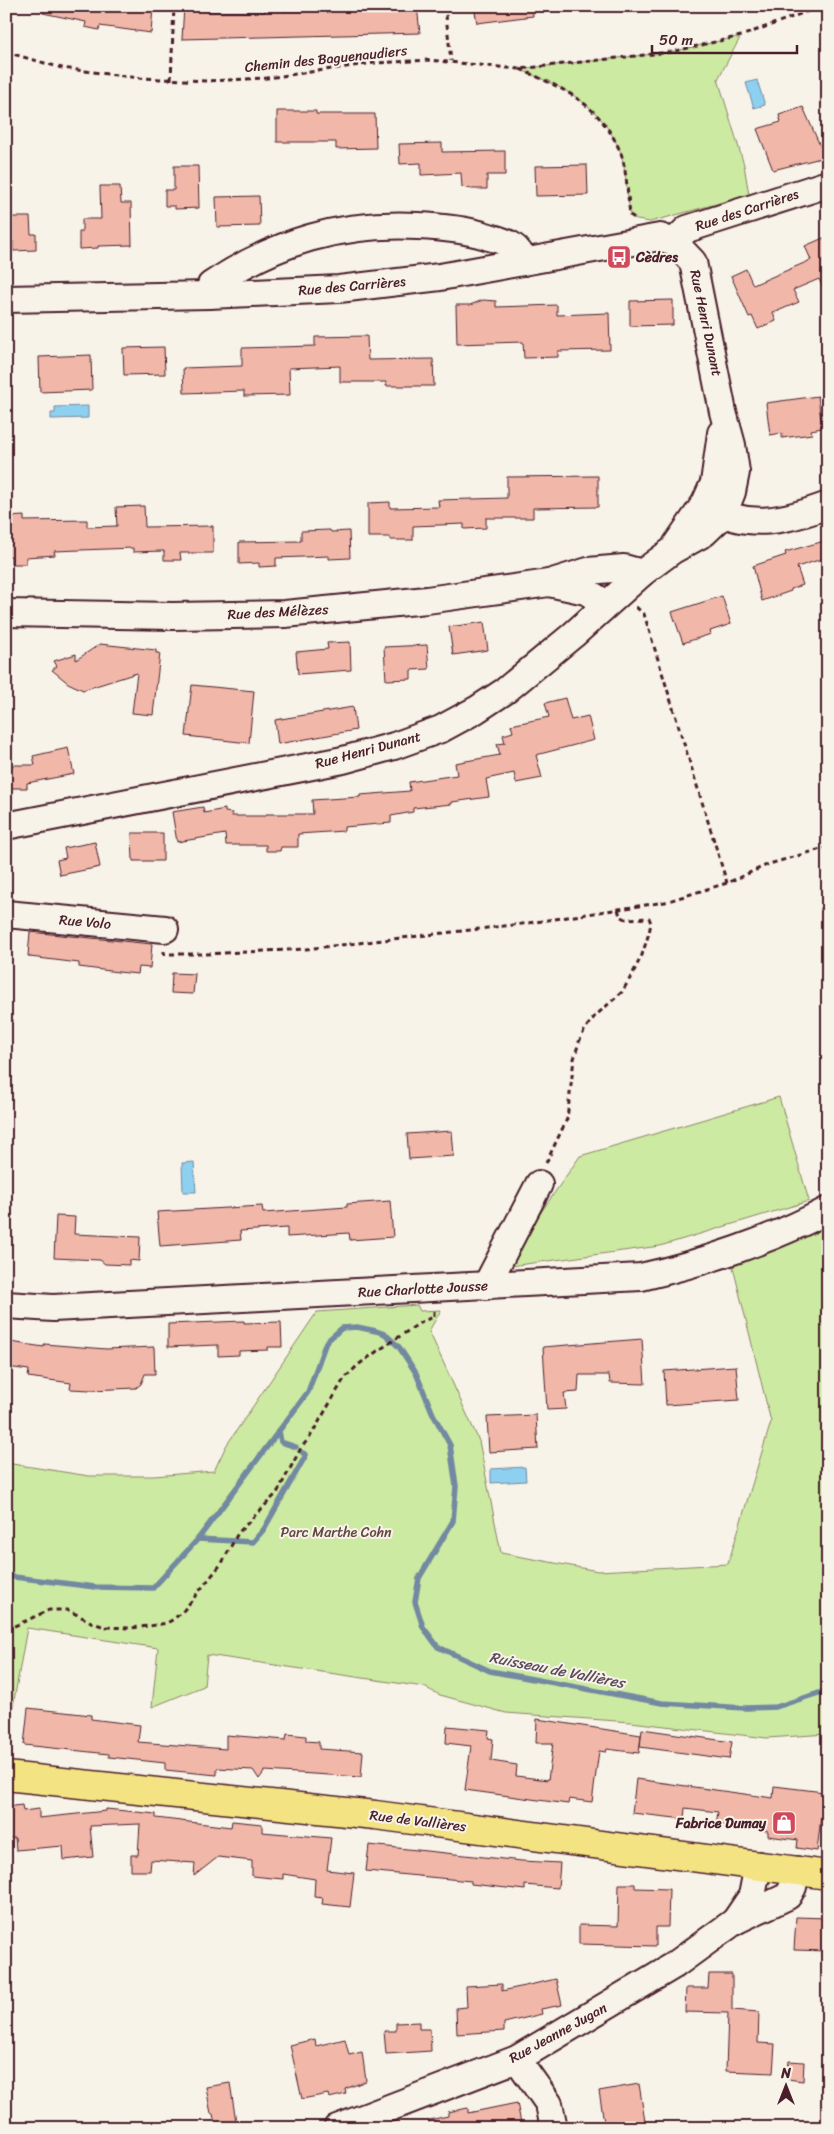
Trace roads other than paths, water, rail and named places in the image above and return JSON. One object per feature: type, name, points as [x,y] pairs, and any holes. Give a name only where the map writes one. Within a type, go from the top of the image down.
[{"type":"main road","name":"Rue de Vallières","points":[[6,1776],[374,1815],[828,1875]]},
{"type":"street","name":"Rue des Carrières","points":[[6,299],[209,295],[339,289],[440,277],[642,239],[660,237],[674,242],[687,229],[828,184]]},
{"type":"street","points":[[209,295],[211,286],[231,272],[275,248],[333,230],[387,224],[449,228],[481,234],[512,244],[521,254],[523,262]]},
{"type":"street","name":"Rue Henri Dunant","points":[[6,826],[343,760],[394,746],[441,729],[476,710],[505,691],[573,635],[642,573],[673,550],[704,533],[719,498],[736,472],[693,262],[674,242]]},
{"type":"street","points":[[719,498],[786,518],[828,505]]},
{"type":"street","name":"Rue des Mélèzes","points":[[6,613],[173,616],[286,614],[428,600],[549,583],[588,571],[624,568],[642,573]]},
{"type":"street","points":[[549,583],[564,596],[571,608],[574,621],[573,635]]},
{"type":"street","name":"Rue des Mélèzes","points":[[549,583],[613,598]]},
{"type":"street","name":"Rue Volo","points":[[6,914],[165,929]]},
{"type":"street","points":[[486,1286],[539,1184]]},
{"type":"street","name":"Rue Charlotte Jousse","points":[[6,1305],[53,1308],[641,1277],[672,1270],[728,1252],[828,1210]]},
{"type":"street","name":"Rue Jeanne Jugan","points":[[735,1921],[752,1896],[758,1865]]},
{"type":"street","name":"Rue Jeanne Jugan","points":[[338,2128],[517,2059],[676,1964],[702,1947],[735,1921],[788,1896],[793,1887],[796,1870]]},
{"type":"street","points":[[517,2059],[549,2104],[554,2128]]},
{"type":"water","points":[[757,80],[765,105],[754,108],[746,83]]},
{"type":"water","points":[[88,406],[88,418],[51,419],[51,413],[55,413],[55,407]]},
{"type":"water","points":[[194,1162],[196,1192],[183,1192],[182,1163]]},
{"type":"water","points":[[525,1467],[526,1481],[491,1483],[491,1469]]},
{"type":"waterway","name":"Ruisseau de Vallières","points":[[6,1576],[95,1587],[153,1588],[198,1539],[308,1392],[326,1342],[342,1328],[357,1327],[385,1334],[399,1347],[416,1373],[433,1414],[450,1445],[456,1486],[453,1521],[419,1578],[415,1602],[423,1627],[438,1647],[490,1671],[662,1703],[745,1708],[776,1707],[828,1690]]},
{"type":"waterway","name":"Ruisseau de Vallières","points":[[279,1431],[281,1442],[296,1447]]},
{"type":"waterway","name":"Ruisseau de Vallières","points":[[198,1539],[253,1542],[264,1529],[306,1455],[303,1453]]},
{"type":"place","name":"Cèdres","points":[[619,257]]},
{"type":"place","name":"Fabrice Dumay","points":[[784,1823]]},
{"type":"park label","name":"Parc Marthe Cohn","points":[[336,1532]]}]
